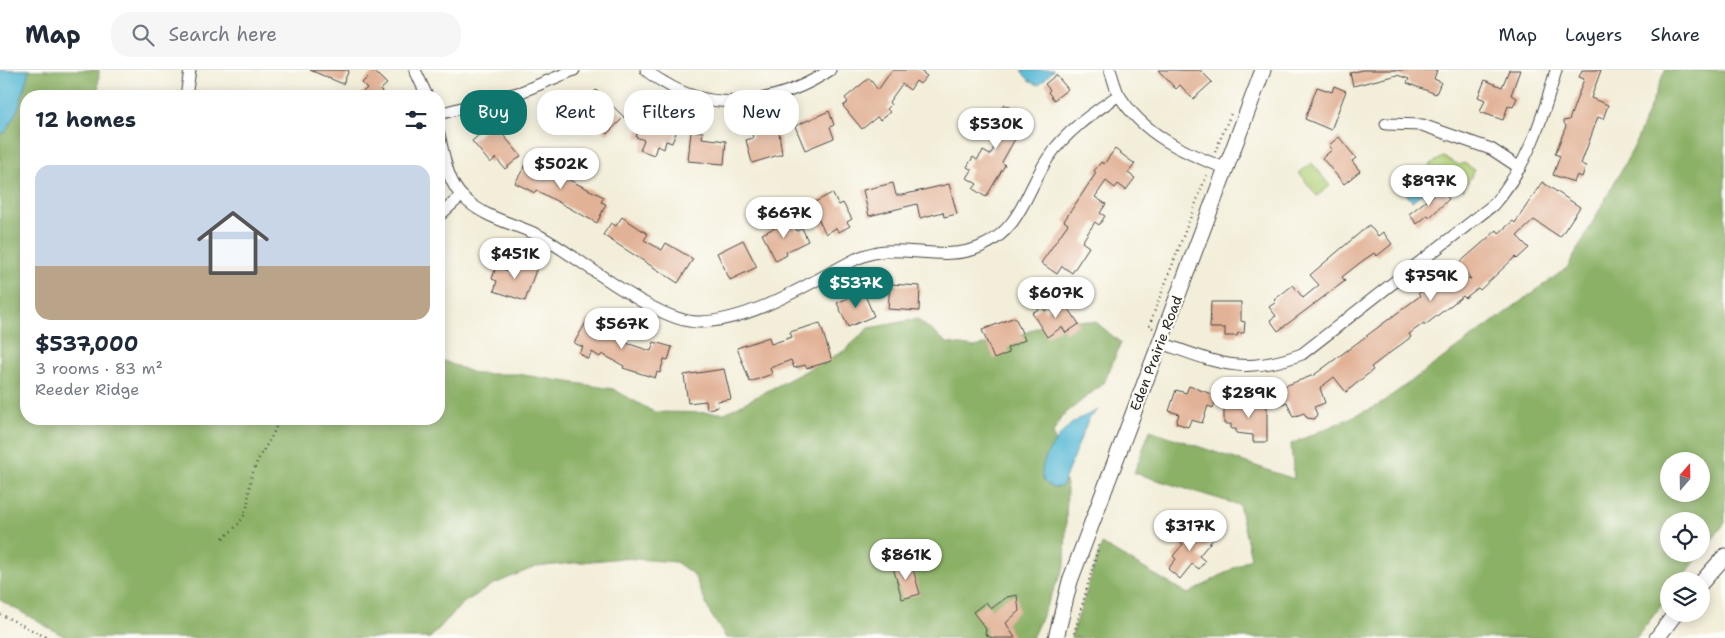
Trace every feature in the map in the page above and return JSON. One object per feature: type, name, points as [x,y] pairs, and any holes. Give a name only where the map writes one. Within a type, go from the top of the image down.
[{"type":"street","points":[[187,90],[190,70]]},
{"type":"street","points":[[414,70],[424,90]]},
{"type":"street","points":[[445,112],[521,92],[574,70]]},
{"type":"street","points":[[646,70],[677,91],[702,100],[723,102],[761,98],[790,91],[806,85],[830,70]]},
{"type":"street","points":[[1110,70],[1119,95],[1144,125],[1170,145],[1225,168]]},
{"type":"street","name":"Eden Prairie Road","points":[[1056,638],[1070,581],[1263,70]]},
{"type":"street","points":[[1161,344],[1221,364],[1248,367],[1276,364],[1302,354],[1493,204],[1509,187],[1520,168],[1548,98],[1556,70]]},
{"type":"street","points":[[445,159],[448,172],[461,196],[496,220],[537,235],[558,246],[648,306],[671,317],[696,322],[722,321],[752,311],[856,259],[870,254],[886,251],[938,254],[966,252],[995,246],[1025,205],[1048,158],[1063,139],[1087,117],[1119,95]]},
{"type":"street","points":[[1386,124],[1422,125],[1491,149],[1520,168]]},
{"type":"street","points":[[445,211],[461,196]]},
{"type":"street","points":[[1710,573],[1725,556]]},
{"type":"street","points":[[1657,638],[1669,622]]},
{"type":"path","points":[[223,538],[239,526],[249,506],[254,468],[274,435],[276,425]]},
{"type":"path","points":[[1074,638],[1102,536]]},
{"type":"path","points":[[0,614],[48,638]]},
{"type":"green space","points":[[0,70],[99,70],[98,90],[20,90],[20,425],[445,425],[445,361],[476,374],[517,374],[613,389],[654,412],[725,413],[844,351],[869,328],[917,319],[947,343],[975,347],[1018,336],[1059,318],[1096,322],[1121,343],[1104,383],[1061,417],[1053,433],[1067,489],[1065,565],[1032,638],[726,638],[710,613],[694,575],[676,562],[622,558],[535,567],[492,585],[462,604],[430,638],[67,638],[0,600]]},
{"type":"green space","points":[[1665,70],[1725,70],[1725,523],[1710,542],[1710,512],[1660,512],[1660,562],[1695,562],[1687,572],[1660,572],[1660,607],[1636,638],[1071,638],[1102,544],[1188,594],[1251,558],[1239,505],[1134,473],[1150,430],[1294,479],[1291,444],[1377,406],[1568,267],[1634,147]]},
{"type":"green space","points":[[1443,157],[1460,165],[1464,163],[1475,170],[1463,190],[1460,186],[1450,193],[1429,165]]},
{"type":"green space","points":[[1312,163],[1330,186],[1317,196],[1299,173]]},
{"type":"water","points":[[0,70],[29,70],[24,90],[20,90],[19,107],[5,133],[0,133]]},
{"type":"water","points":[[1022,70],[1054,70],[1039,85],[1024,75]]},
{"type":"water","points":[[1413,170],[1428,189],[1412,201],[1397,183]]},
{"type":"water","points":[[1098,410],[1088,420],[1062,486],[1054,488],[1046,483],[1042,471],[1043,463],[1051,447],[1074,422]]},
{"type":"building","points":[[310,70],[349,70],[343,84]]},
{"type":"building","points":[[892,70],[919,70],[927,76],[920,84],[916,81],[910,90],[902,84],[889,102],[891,105],[887,109],[890,112],[880,120],[877,117],[862,129],[843,106],[848,102],[845,98],[869,78],[878,90]]},
{"type":"building","points":[[1158,70],[1200,70],[1212,82],[1193,99],[1180,85],[1176,89]]},
{"type":"building","points":[[1362,70],[1437,70],[1434,79],[1441,82],[1436,94],[1407,83],[1409,79],[1397,75],[1353,86],[1350,73]]},
{"type":"building","points":[[1509,70],[1520,70],[1511,95],[1517,98],[1513,107],[1508,106],[1503,120],[1480,112],[1485,100],[1478,97],[1485,80],[1502,87]]},
{"type":"building","points":[[1582,70],[1601,70],[1591,98],[1608,105],[1603,119],[1598,117],[1581,164],[1586,166],[1582,177],[1577,175],[1574,182],[1553,175],[1560,156],[1555,154],[1566,126],[1563,121],[1569,120],[1584,79],[1579,77]]},
{"type":"building","points":[[374,71],[387,84],[380,90],[365,90],[367,88],[362,83]]},
{"type":"building","points":[[1056,75],[1068,89],[1054,100],[1045,84]]},
{"type":"building","points":[[1334,86],[1346,91],[1331,130],[1305,119],[1317,87],[1332,92]]},
{"type":"building","points":[[1004,104],[1027,118],[1002,162],[1005,165],[986,197],[973,189],[977,184],[967,178],[972,170],[967,167],[973,157],[977,160],[983,151],[990,155],[1001,136],[989,129]]},
{"type":"building","points":[[614,107],[624,117],[614,127]]},
{"type":"building","points":[[829,111],[834,125],[830,127],[834,138],[805,150],[799,135],[799,124]]},
{"type":"building","points":[[479,135],[503,135],[521,156],[505,169],[496,158],[490,163],[472,141]]},
{"type":"building","points":[[637,135],[675,135],[672,143],[666,141],[664,149],[657,146],[654,155],[640,150],[644,140],[636,137]]},
{"type":"building","points":[[691,135],[702,135],[702,138],[726,141],[724,164],[688,161]]},
{"type":"building","points":[[752,135],[779,135],[782,154],[752,163],[746,140],[753,138]]},
{"type":"building","points":[[1339,137],[1356,158],[1352,161],[1360,171],[1344,184],[1322,158],[1332,150],[1329,145]]},
{"type":"building","points":[[1115,149],[1135,164],[1128,173],[1135,178],[1126,190],[1118,184],[1115,188],[1106,181],[1095,197],[1106,204],[1100,213],[1105,216],[1099,225],[1095,222],[1082,242],[1089,247],[1072,273],[1062,266],[1057,274],[1041,263],[1068,224],[1064,221],[1096,173],[1094,171],[1101,162],[1104,164]]},
{"type":"building","points":[[530,157],[557,174],[604,197],[601,202],[606,204],[597,223],[536,190],[535,193],[515,183]]},
{"type":"building","points":[[1542,182],[1580,207],[1560,237],[1534,220],[1517,236],[1529,248],[1517,259],[1515,257],[1480,290],[1478,288],[1465,298],[1463,296],[1425,325],[1424,323],[1409,334],[1411,337],[1371,367],[1373,370],[1346,392],[1334,377],[1320,388],[1325,403],[1314,407],[1317,414],[1315,419],[1307,418],[1304,413],[1293,417],[1287,402],[1279,405],[1274,390],[1314,375],[1420,296],[1418,294],[1446,273],[1471,279],[1458,264],[1497,230],[1499,233],[1513,221],[1515,223]]},
{"type":"building","points":[[893,183],[896,195],[949,184],[957,214],[944,217],[943,212],[920,218],[917,204],[869,216],[863,190]]},
{"type":"building","points":[[1441,189],[1449,199],[1430,217],[1428,215],[1417,224],[1409,214]]},
{"type":"building","points":[[832,193],[839,205],[843,203],[852,219],[847,222],[850,226],[839,232],[836,228],[826,234],[815,213],[819,210],[815,202]]},
{"type":"building","points":[[622,217],[648,234],[644,240],[662,250],[666,243],[693,259],[678,283],[603,235],[611,223],[616,226]]},
{"type":"building","points":[[791,220],[797,231],[802,228],[808,241],[786,252],[787,255],[776,261],[762,234]]},
{"type":"building","points":[[1369,225],[1378,236],[1383,232],[1392,244],[1377,256],[1374,253],[1361,262],[1342,277],[1345,281],[1278,331],[1270,320],[1276,316],[1269,307],[1276,302],[1274,300],[1293,285],[1303,298],[1319,285],[1310,275]]},
{"type":"building","points":[[743,240],[757,267],[730,280],[717,253]]},
{"type":"building","points":[[515,260],[537,267],[525,301],[494,291],[497,281],[492,279],[496,267],[511,272]]},
{"type":"building","points":[[890,284],[920,286],[919,311],[888,309]]},
{"type":"building","points":[[863,291],[874,316],[848,327],[837,303]]},
{"type":"building","points":[[1063,300],[1079,324],[1066,333],[1062,327],[1047,337],[1032,313],[1042,307],[1045,311]]},
{"type":"building","points":[[1211,302],[1241,302],[1241,321],[1245,322],[1244,333],[1238,333],[1237,336],[1225,336],[1225,328],[1210,328]]},
{"type":"building","points":[[1015,317],[1025,340],[1007,348],[1009,353],[994,359],[982,330]]},
{"type":"building","points":[[588,319],[624,339],[623,342],[651,351],[654,342],[672,347],[668,360],[664,359],[660,373],[657,372],[655,378],[623,368],[624,366],[602,354],[600,357],[592,352],[588,359],[579,353],[583,347],[574,343]]},
{"type":"building","points":[[820,323],[832,361],[807,368],[805,365],[794,368],[791,360],[770,368],[772,374],[750,382],[737,348],[769,337],[771,344],[792,337],[790,332]]},
{"type":"building","points":[[724,369],[731,399],[717,401],[718,407],[707,409],[706,401],[688,403],[684,375]]},
{"type":"building","points":[[1189,386],[1217,396],[1213,408],[1208,406],[1202,423],[1191,420],[1188,427],[1176,423],[1179,414],[1169,411],[1176,390],[1186,393]]},
{"type":"building","points":[[1241,395],[1254,395],[1254,403],[1267,403],[1267,442],[1253,442],[1253,435],[1236,433],[1236,429],[1231,429],[1231,424],[1224,424],[1224,408],[1241,408]]},
{"type":"building","points":[[1187,529],[1198,537],[1204,530],[1214,538],[1199,556],[1205,561],[1199,569],[1192,564],[1180,579],[1168,569],[1176,559],[1173,556],[1183,544],[1178,540]]},
{"type":"building","points":[[911,562],[920,594],[902,599],[893,567]]},
{"type":"building","points":[[1017,595],[1019,611],[1006,623],[1015,638],[992,638],[985,634],[986,629],[973,612],[986,602],[991,609],[1007,597]]}]
